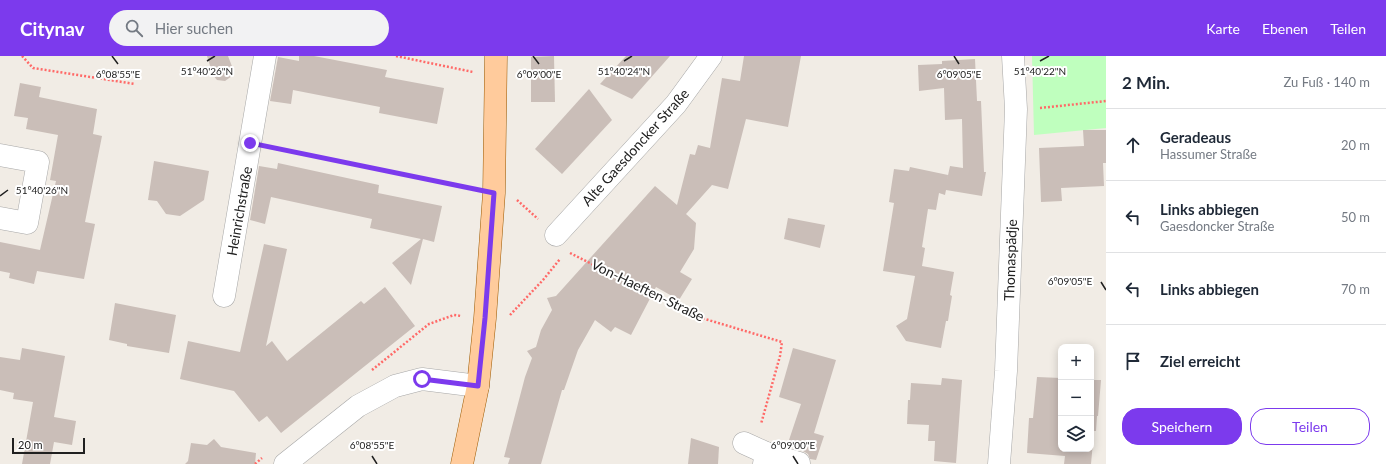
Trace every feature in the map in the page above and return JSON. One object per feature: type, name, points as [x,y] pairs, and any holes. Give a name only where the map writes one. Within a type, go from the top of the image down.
[{"type":"main road","points":[[462,464],[478,386],[485,318],[505,196],[496,77],[496,56]]},
{"type":"street","name":"Heinrichstraße","points":[[224,296],[266,56]]},
{"type":"street","name":"Alte Gaesdoncker Straße","points":[[561,243],[676,104],[711,56]]},
{"type":"street","name":"Thomaspädje","points":[[999,464],[1006,371],[1016,109],[1013,56]]},
{"type":"street","points":[[0,155],[38,162],[27,222],[0,218]]},
{"type":"street","points":[[285,464],[358,406],[395,386],[422,379],[478,386]]},
{"type":"street","points":[[744,443],[765,459],[799,463]]},
{"type":"path","points":[[22,56],[33,68],[135,84]]},
{"type":"path","points":[[396,56],[496,77]]},
{"type":"path","points":[[1016,109],[1033,109],[1106,101]]},
{"type":"path","points":[[250,143],[505,196],[561,243],[542,280],[505,320]]},
{"type":"path","name":"Von-Haeften-Straße","points":[[561,243],[695,316],[782,342],[780,356],[760,428],[765,459]]},
{"type":"green space","points":[[1032,56],[1106,56],[1106,128],[1034,135]]},
{"type":"building","points":[[207,56],[228,56],[233,69],[232,76],[225,81],[217,80],[213,75]]},
{"type":"building","points":[[299,56],[314,56],[387,70],[385,77],[444,88],[437,124],[379,113],[380,107],[293,90],[291,104],[270,101],[278,57],[299,61]]},
{"type":"building","points":[[554,56],[555,102],[531,102],[531,57]]},
{"type":"building","points":[[626,56],[670,56],[632,99],[600,84]]},
{"type":"building","points":[[744,56],[801,56],[788,127],[746,119],[728,189],[712,185],[686,214],[696,223],[694,249],[680,272],[692,279],[679,300],[656,287],[631,335],[615,327],[611,332],[595,320],[578,350],[564,390],[562,390],[541,464],[508,464],[510,458],[504,457],[525,377],[532,358],[527,351],[536,347],[541,330],[552,310],[547,298],[556,296],[655,186],[677,205],[690,154],[695,155],[698,145],[710,148],[722,78],[740,81]]},
{"type":"building","points":[[975,59],[977,101],[981,101],[984,172],[986,172],[982,196],[946,190],[945,195],[939,193],[936,210],[928,209],[922,247],[925,248],[922,266],[954,272],[948,321],[946,321],[941,348],[906,341],[896,326],[907,319],[915,276],[883,271],[894,203],[889,202],[894,169],[909,171],[910,167],[948,175],[947,180],[950,166],[963,168],[962,119],[945,120],[944,88],[919,91],[918,65],[942,64],[942,61]]},
{"type":"building","points":[[20,83],[41,87],[39,97],[97,109],[93,134],[102,136],[85,222],[95,224],[84,279],[37,271],[34,284],[9,278],[10,273],[0,271],[0,242],[40,250],[56,181],[50,180],[58,135],[26,129],[28,118],[14,116]]},
{"type":"building","points":[[589,89],[612,120],[562,174],[535,149]]},
{"type":"building","points":[[1083,130],[1106,130],[1106,163],[1103,163],[1104,186],[1061,188],[1062,201],[1041,202],[1039,148],[1084,146]]},
{"type":"building","points":[[154,161],[209,171],[204,200],[180,216],[166,214],[157,201],[148,200]]},
{"type":"building","points":[[278,163],[379,185],[378,193],[442,206],[434,242],[423,239],[411,285],[392,263],[421,239],[370,228],[372,219],[271,197],[265,224],[250,220],[259,166],[277,169]]},
{"type":"building","points":[[788,218],[825,225],[820,248],[784,239]]},
{"type":"building","points":[[264,244],[287,249],[266,346],[272,341],[287,361],[361,301],[364,304],[385,287],[415,326],[281,433],[267,416],[259,422],[234,391],[180,379],[188,341],[240,352]]},
{"type":"building","points":[[115,303],[176,315],[169,353],[127,346],[127,344],[109,340]]},
{"type":"building","points":[[22,348],[65,356],[54,417],[76,421],[72,445],[54,442],[50,464],[22,464],[33,402],[13,399],[14,393],[0,390],[0,357],[20,360]]},
{"type":"building","points":[[793,348],[836,360],[814,433],[824,436],[816,460],[810,459],[808,454],[803,451],[787,446],[801,404],[779,397]]},
{"type":"building","points":[[1037,377],[1058,378],[1058,452],[1092,452],[1091,464],[1064,464],[1065,456],[1027,453],[1029,418],[1033,418]]},
{"type":"building","points":[[942,378],[962,380],[956,463],[934,461],[935,441],[928,441],[929,425],[907,424],[908,400],[910,400],[911,383],[941,385]]},
{"type":"building","points":[[1094,380],[1101,380],[1098,416],[1096,431],[1094,431]]},
{"type":"building","points":[[691,438],[719,447],[718,464],[688,464]]},
{"type":"building","points":[[214,439],[221,447],[256,453],[255,464],[185,464],[188,461],[191,443],[207,445]]},
{"type":"route","points":[[250,143],[494,193],[485,318],[478,386],[422,379]]}]
